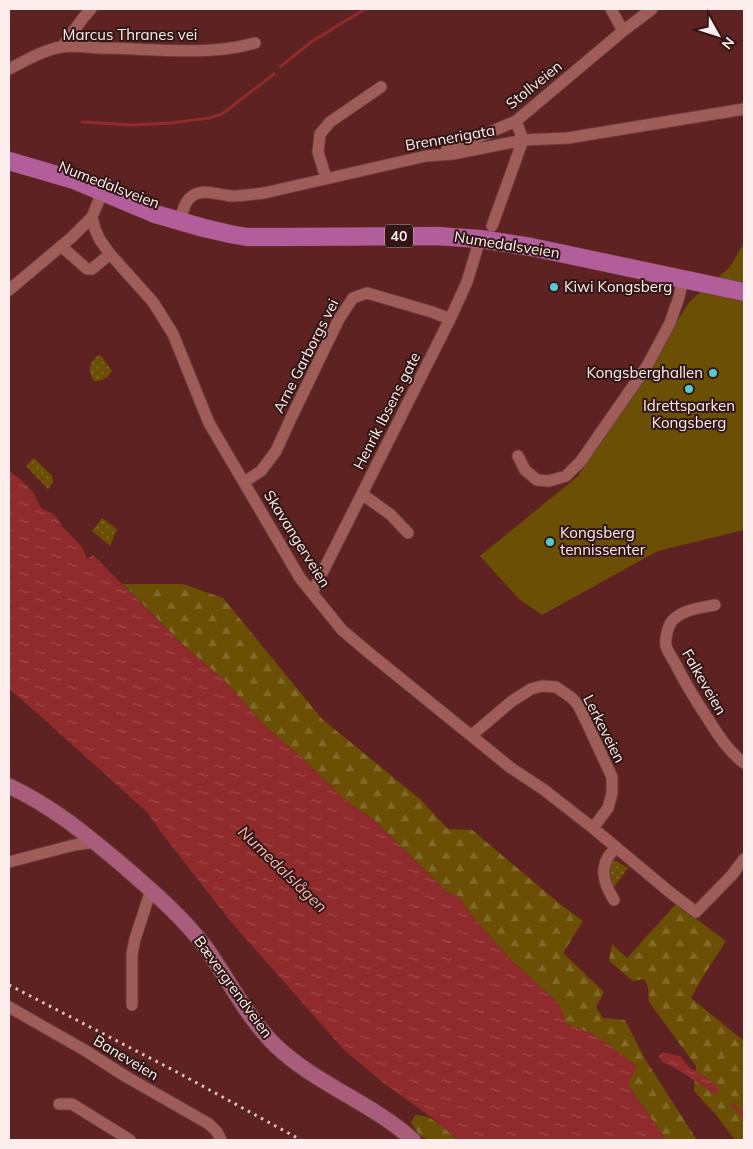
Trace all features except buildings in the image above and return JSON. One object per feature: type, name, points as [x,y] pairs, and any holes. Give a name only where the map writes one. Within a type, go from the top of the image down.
[{"type":"main road","name":"Numedalsveien","points":[[9,155],[50,163],[73,170],[142,210],[181,217],[230,234],[247,237],[316,237],[437,236],[486,232],[531,247],[744,292]]},
{"type":"main road","name":"Numedalsveien","points":[[9,161],[105,187]]},
{"type":"main road","name":"Bævergrendveien","points":[[9,786],[57,813],[151,890],[177,914],[210,955],[254,1020],[277,1046],[320,1079],[389,1121],[412,1140]]},
{"type":"street","points":[[62,47],[82,13],[91,9]]},
{"type":"street","points":[[611,9],[623,31]]},
{"type":"street","name":"Stollveien","points":[[426,156],[465,143],[516,121],[652,9]]},
{"type":"street","name":"Marcus Thranes vei","points":[[9,69],[39,54],[62,47],[192,52],[238,48],[255,43]]},
{"type":"street","points":[[326,178],[318,152],[320,134],[330,122],[381,87]]},
{"type":"street","name":"Brennerigata","points":[[181,217],[187,201],[197,193],[246,196],[426,156],[453,154],[522,140],[568,138],[744,109]]},
{"type":"street","points":[[516,121],[522,140]]},
{"type":"street","name":"Henrik Ibsens gate","points":[[312,593],[450,319],[467,282],[522,140]]},
{"type":"street","points":[[9,290],[92,217],[105,187]]},
{"type":"street","name":"Skavangerveien","points":[[92,217],[94,229],[100,240],[153,302],[173,334],[210,423],[300,578],[342,630],[511,768],[593,828],[696,912],[732,875],[744,859]]},
{"type":"street","points":[[61,246],[87,269],[92,269],[110,254]]},
{"type":"street","points":[[518,456],[525,470],[537,480],[549,481],[566,476],[581,461],[647,366],[670,324],[679,297],[682,279]]},
{"type":"street","name":"Arne Garborgs vei","points":[[244,482],[261,470],[276,451],[339,319],[353,298],[367,293],[450,319]]},
{"type":"street","points":[[362,494],[391,516],[408,532]]},
{"type":"street","name":"Falkeveien","points":[[715,605],[691,610],[679,615],[670,624],[666,635],[666,647],[697,702],[721,738],[744,763]]},
{"type":"street","name":"Lerkeveien","points":[[472,736],[512,701],[531,689],[542,686],[556,688],[572,698],[578,705],[612,777],[612,793],[608,808],[593,828]]},
{"type":"street","points":[[9,862],[74,846],[89,840]]},
{"type":"street","points":[[614,900],[604,879],[604,865],[616,847]]},
{"type":"street","points":[[132,1005],[132,954],[151,890]]},
{"type":"street","name":"Baneveien","points":[[9,1007],[209,1124],[217,1132],[221,1140]]},
{"type":"street","points":[[59,1104],[72,1104],[130,1140]]},
{"type":"green space","name":"Idrettsparken Kongsberg","points":[[744,243],[744,530],[658,551],[542,615],[519,599],[480,556],[578,476],[690,301],[729,268]]},
{"type":"green space","points":[[98,355],[102,357],[112,371],[105,379],[94,381],[90,374],[90,368]]},
{"type":"green space","points":[[34,458],[52,476],[53,480],[48,489],[26,466]]},
{"type":"green space","points":[[102,518],[117,529],[110,546],[92,531]]},
{"type":"green space","points":[[123,584],[183,584],[223,598],[322,719],[420,799],[448,829],[472,830],[583,921],[563,953],[604,992],[596,1007],[603,1018],[625,1020],[645,1059],[697,1140],[666,1140],[593,1034],[566,1024],[559,1004],[509,958],[472,916],[458,896],[448,893],[373,819],[345,800],[263,724],[225,681],[182,644]]},
{"type":"green space","points":[[616,861],[628,868],[612,890],[608,883],[610,862]]},
{"type":"green space","points":[[676,904],[726,941],[691,998],[744,1041],[744,1140],[735,1140],[717,1116],[694,1091],[696,1066],[649,1002],[648,987],[644,979],[633,981],[609,961],[612,944],[627,958]]},
{"type":"green space","points":[[415,1115],[421,1115],[433,1120],[458,1140],[429,1140],[420,1136],[411,1123]]},
{"type":"water","name":"Numedalslågen","points":[[9,471],[33,492],[41,508],[58,519],[62,526],[82,547],[87,559],[93,555],[182,644],[225,681],[263,724],[345,800],[373,819],[448,893],[458,896],[472,916],[509,958],[559,1004],[566,1024],[593,1034],[637,1066],[628,1085],[666,1140],[458,1140],[345,1051],[231,922],[148,813],[9,689]]},
{"type":"water","points":[[662,1052],[680,1056],[690,1068],[706,1077],[719,1089],[718,1093],[713,1093],[680,1071],[662,1062],[659,1056]]},
{"type":"waterway","points":[[280,67],[311,42],[365,9]]},
{"type":"waterway","points":[[82,122],[132,125],[171,123],[209,118],[222,114],[274,74]]},
{"type":"waterway","points":[[732,1105],[744,1115]]},
{"type":"railway","points":[[9,985],[175,1071],[301,1140]]},
{"type":"place","name":"Kiwi Kongsberg","points":[[554,287]]},
{"type":"place","name":"Kongsberghallen","points":[[713,373]]},
{"type":"place","name":"Idrettsparken Kongsberg","points":[[689,389]]},
{"type":"place","name":"Kongsberg tennissenter","points":[[550,542]]}]
